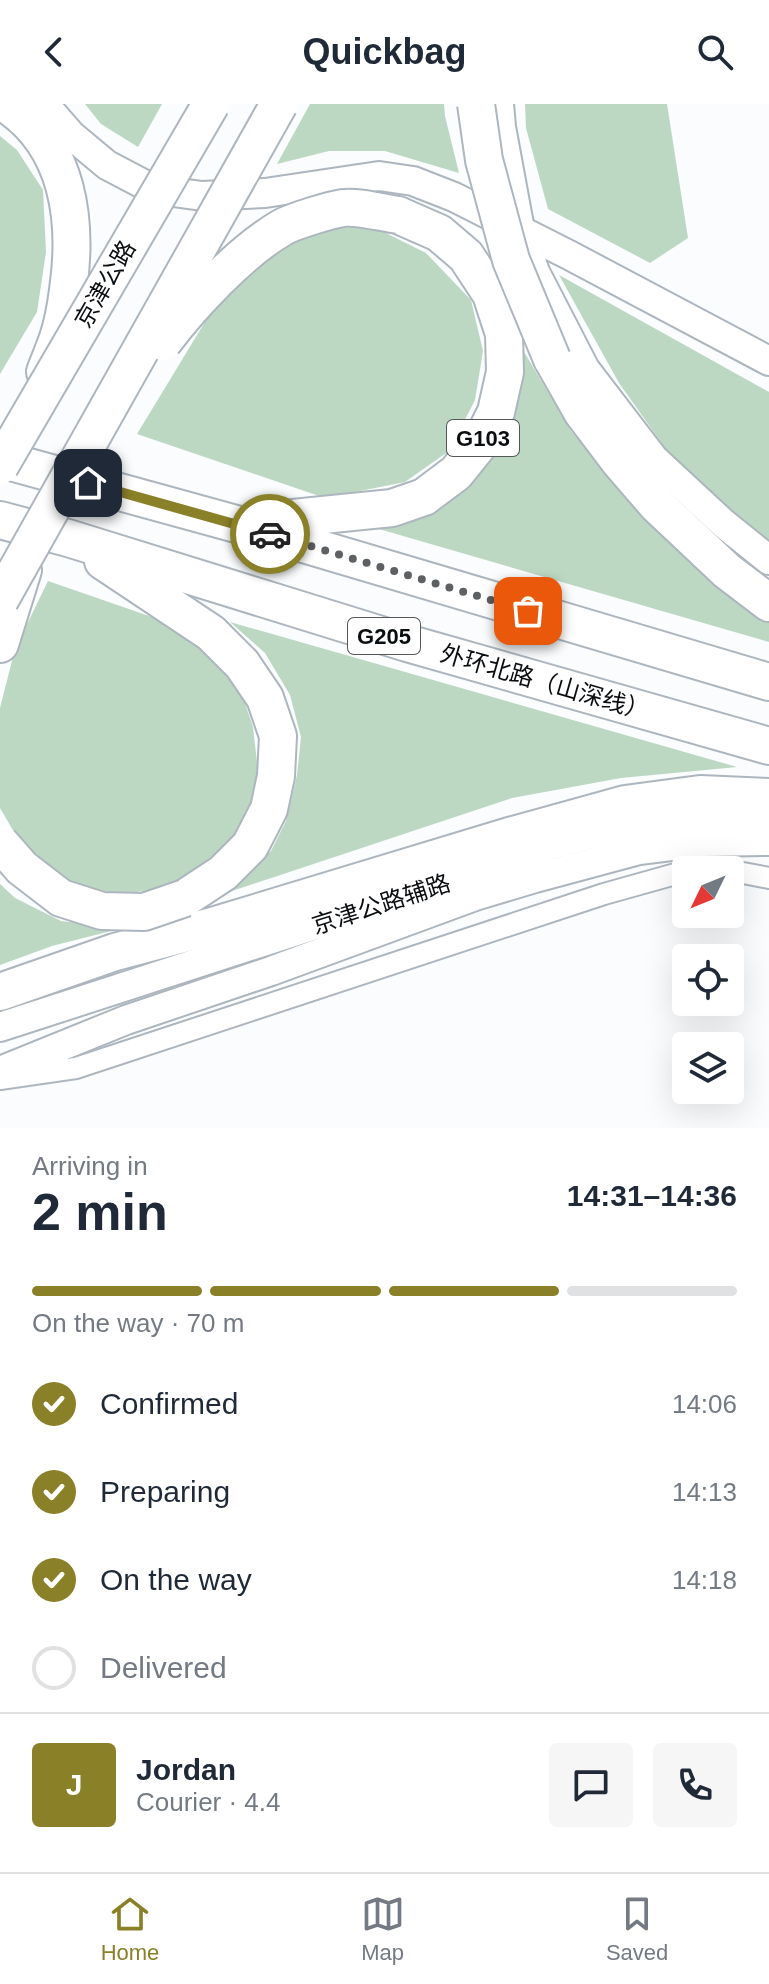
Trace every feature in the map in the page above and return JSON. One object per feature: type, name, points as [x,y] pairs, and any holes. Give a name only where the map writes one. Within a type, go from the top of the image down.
[{"type":"highway","points":[[6,104],[32,125],[45,141],[65,184],[72,233],[71,271],[59,336],[28,416]]},
{"type":"highway","name":"京津公路","points":[[0,466],[211,104]]},
{"type":"highway","points":[[91,436],[279,104]]},
{"type":"highway","points":[[476,104],[484,160],[511,260],[552,359],[582,412],[657,505],[727,571],[769,603]]},
{"type":"highway","name":"G103","points":[[0,459],[236,524],[392,508],[424,497],[456,473],[481,442],[496,412],[505,372],[504,334],[491,294],[466,256],[439,233],[398,215],[344,208],[286,225],[253,248],[178,322],[91,436],[30,549],[0,600]]},
{"type":"highway","name":"外环北路（山深线）","points":[[0,520],[68,538],[407,643],[769,746]]},
{"type":"highway","points":[[236,524],[769,682]]},
{"type":"highway","points":[[0,843],[22,868],[61,898],[102,911],[144,912],[185,898],[223,873],[250,846],[269,809],[276,776],[278,736],[265,698],[242,664],[211,633],[68,538]]},
{"type":"highway","points":[[0,644],[30,549]]},
{"type":"highway","points":[[0,992],[115,952],[625,804],[700,794],[769,797]]},
{"type":"street","points":[[44,104],[71,135],[107,165],[145,185],[173,192],[202,196],[265,193],[379,176],[413,181],[454,197],[520,230],[769,361]]},
{"type":"street","points":[[499,104],[520,230],[535,272],[585,369],[654,459],[723,523],[769,560]]},
{"type":"street","name":"京津公路辅路","points":[[0,1027],[472,886],[537,853],[623,830],[670,823],[769,821]]},
{"type":"street","points":[[0,1071],[126,1020],[284,967],[472,886],[639,850],[703,842],[769,841]]},
{"type":"street","points":[[744,873],[769,878]]},
{"type":"street","points":[[0,1079],[76,1068],[604,894],[672,875]]},
{"type":"green space","points":[[85,104],[162,104],[138,147],[101,124]]},
{"type":"green space","points":[[310,104],[444,104],[459,173],[385,151],[329,151],[277,164]]},
{"type":"green space","points":[[525,104],[667,104],[688,238],[650,263],[548,209],[526,128]]},
{"type":"green space","points":[[0,136],[17,150],[43,190],[46,252],[37,312],[0,374]]},
{"type":"green space","points":[[332,227],[378,229],[426,253],[471,300],[483,351],[475,400],[449,451],[405,482],[325,498],[137,434],[211,312],[273,252]]},
{"type":"green space","points":[[559,275],[769,392],[769,573],[736,548],[619,383]]},
{"type":"green space","points":[[523,350],[571,431],[639,508],[741,603],[769,621],[769,642],[372,527],[456,491],[488,463],[509,433],[521,386]]},
{"type":"green space","points":[[48,581],[178,626],[237,679],[253,727],[258,771],[248,812],[226,846],[171,887],[129,893],[92,891],[56,876],[27,854],[0,808],[0,708],[15,649]]},
{"type":"green space","points":[[230,622],[737,767],[621,778],[512,798],[226,893],[271,851],[286,821],[297,775],[301,737],[290,695],[265,653]]},
{"type":"green space","points":[[0,884],[15,898],[61,921],[123,928],[52,946],[0,965]]},
{"type":"way so far","points":[[270,534],[528,611]]},
{"type":"route","points":[[88,483],[270,534]]}]
